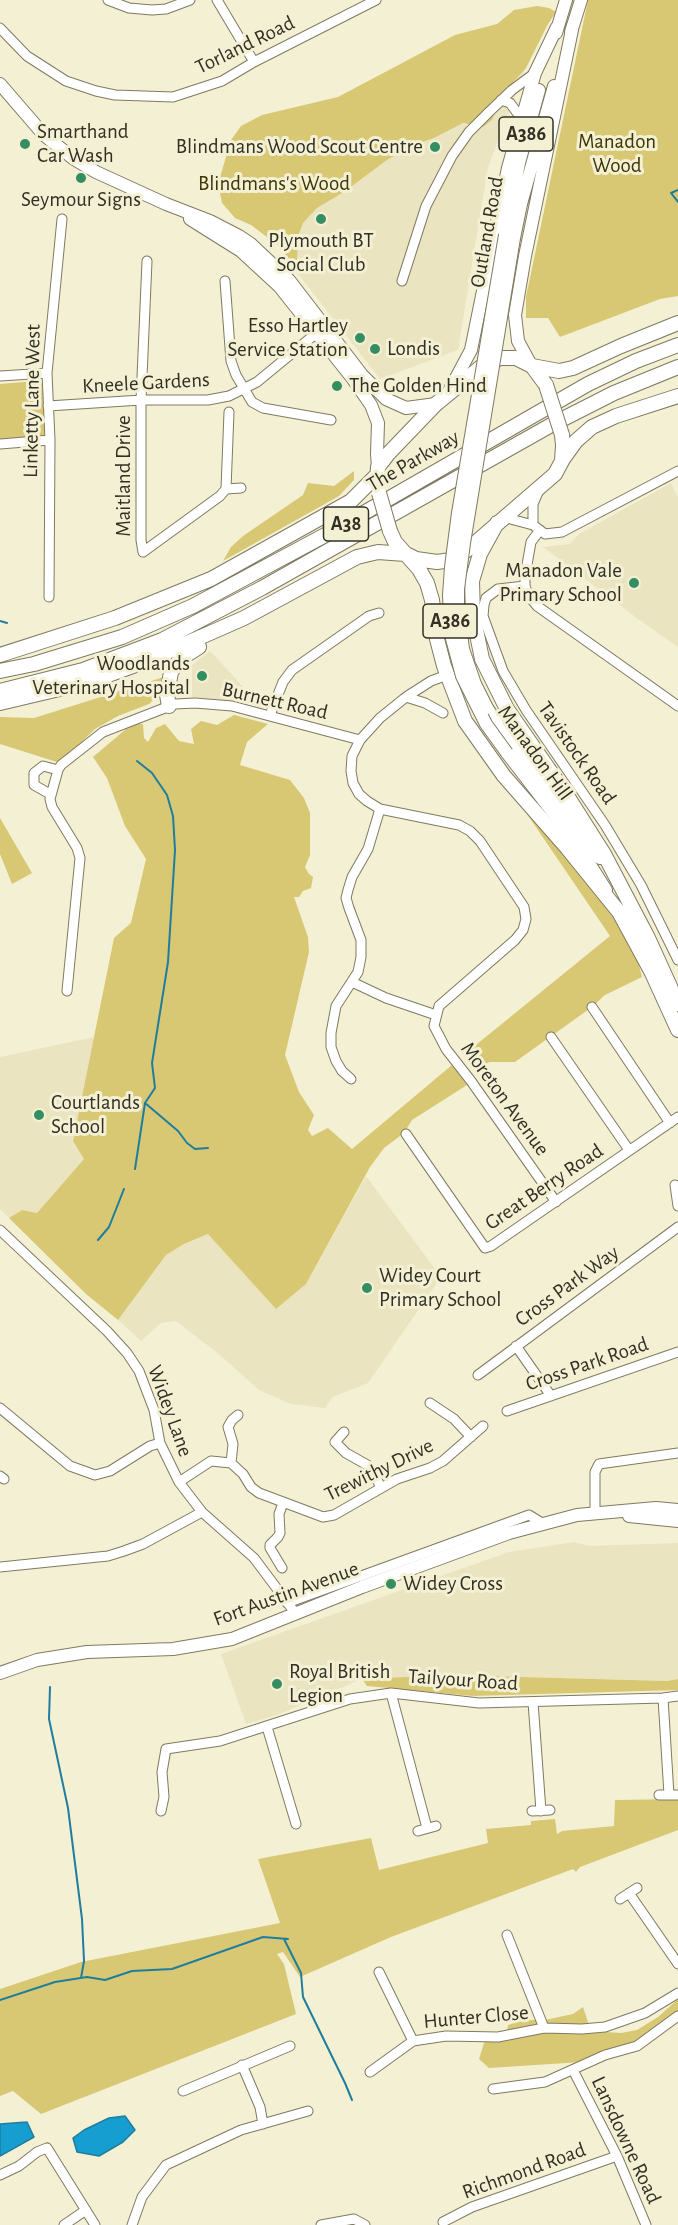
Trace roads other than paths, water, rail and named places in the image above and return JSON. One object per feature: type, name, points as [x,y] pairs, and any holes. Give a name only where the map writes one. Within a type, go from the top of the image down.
[{"type":"highway","points":[[619,912],[484,750],[465,721],[447,675],[437,639],[430,591],[423,575],[395,542],[390,531],[379,494],[378,471],[394,447],[436,404],[481,367],[500,358],[516,358],[531,365],[560,371],[573,368],[678,323]]},
{"type":"highway","name":"The Parkway","points":[[0,671],[34,664],[122,637],[193,606],[329,533],[588,384],[636,361],[678,345]]},
{"type":"highway","points":[[531,365],[546,384],[561,435],[562,460]]},
{"type":"highway","name":"The Parkway","points":[[0,691],[83,670],[162,640],[262,588],[553,424],[614,393],[678,367]]},
{"type":"highway","points":[[406,554],[430,562],[451,560],[467,550],[555,474],[576,441],[592,427],[616,416],[678,396]]},
{"type":"highway","name":"A38","points":[[0,655],[115,618],[211,579],[351,501],[378,471]]},
{"type":"highway","points":[[500,520],[480,554],[472,581],[472,615],[482,659],[507,709],[566,794],[604,854],[621,886]]},
{"type":"highway","name":"A38","points":[[0,703],[89,682],[144,662],[244,618],[357,556],[378,552],[406,554]]},
{"type":"highway","points":[[169,706],[167,695],[169,677],[176,664],[189,652],[244,618]]},
{"type":"highway","name":"Manadon Hill","points":[[621,886],[678,1004]]},
{"type":"highway","name":"Manadon Hill","points":[[619,912],[652,973],[678,1030]]},
{"type":"main road","name":"Outland Road","points":[[477,469],[519,163],[566,0]]},
{"type":"main road","name":"Outland Road","points":[[465,475],[510,237],[546,110],[581,0]]},
{"type":"main road","points":[[531,365],[518,341],[515,315],[573,25]]},
{"type":"main road","points":[[448,394],[471,350],[508,168],[521,118],[535,73],[557,27]]},
{"type":"main road","points":[[0,84],[44,135],[74,159],[96,172],[210,221],[239,236],[252,244],[289,280],[371,405],[378,423],[378,471]]},
{"type":"main road","points":[[321,329],[386,399],[406,408],[436,404]]},
{"type":"main road","name":"Manadon Hill","points":[[477,469],[460,569],[458,609],[464,649],[475,684],[499,726],[621,886]]},
{"type":"main road","name":"Manadon Hill","points":[[465,475],[451,567],[451,635],[462,676],[486,724],[575,841],[619,912]]},
{"type":"main road","name":"Fort Austin Avenue","points":[[0,1673],[37,1660],[87,1652],[173,1649],[232,1639],[494,1538],[542,1523],[595,1513],[656,1508],[678,1510]]},
{"type":"main road","name":"Fort Austin Avenue","points":[[595,1513],[678,1521]]},
{"type":"street","points":[[108,0],[129,8],[152,10],[166,9],[190,0]]},
{"type":"street","points":[[217,0],[254,62]]},
{"type":"street","name":"Torland Road","points":[[0,28],[27,56],[66,81],[115,95],[173,97],[222,81],[254,62],[376,0]]},
{"type":"street","points":[[402,281],[426,206],[452,156],[469,132],[501,100],[535,73]]},
{"type":"street","points":[[501,100],[510,103],[521,118]]},
{"type":"street","name":"Linketty Lane West","points":[[49,597],[45,584],[50,440],[47,373],[62,219]]},
{"type":"street","name":"Maitland Drive","points":[[147,261],[141,400],[141,540],[143,552],[220,496],[226,489]]},
{"type":"street","points":[[225,280],[231,361],[252,402],[262,408],[331,420]]},
{"type":"street","name":"Kneele Gardens","points":[[48,406],[141,400],[208,400],[229,396],[244,390],[273,369],[321,329]]},
{"type":"street","points":[[0,376],[47,373]]},
{"type":"street","points":[[229,412],[226,489],[241,488]]},
{"type":"street","points":[[0,444],[50,440]]},
{"type":"street","points":[[500,520],[536,528],[545,534],[554,534],[571,529],[678,471]]},
{"type":"street","points":[[540,488],[533,504],[536,528],[531,542],[525,586],[528,595],[537,606],[678,706]]},
{"type":"street","name":"Tavistock Road","points":[[525,586],[498,589],[486,598],[484,605],[483,616],[503,671],[525,710],[605,825],[640,885],[678,960]]},
{"type":"street","points":[[270,715],[276,694],[292,670],[369,616],[379,613]]},
{"type":"street","points":[[352,982],[386,998],[436,1015],[445,1000],[523,930],[526,919],[524,907],[480,841],[470,831],[459,825],[380,809],[366,801],[353,783],[352,756],[360,740],[380,718],[406,697],[431,681],[447,675]]},
{"type":"street","points":[[406,697],[425,703],[443,713]]},
{"type":"street","name":"Burnett Road","points":[[71,986],[80,858],[77,848],[52,807],[50,794],[58,770],[85,745],[103,732],[169,706],[195,703],[232,706],[360,740]]},
{"type":"street","name":"Burnett Road","points":[[50,794],[34,785],[34,773],[43,766],[58,770]]},
{"type":"street","points":[[351,1079],[336,1061],[331,1047],[331,1033],[336,1006],[358,972],[361,940],[346,898],[352,876],[368,849],[380,809]]},
{"type":"street","points":[[592,1007],[674,1120]]},
{"type":"street","name":"Moreton Avenue","points":[[436,1015],[434,1026],[442,1044],[471,1081],[556,1202]]},
{"type":"street","points":[[551,1037],[629,1150]]},
{"type":"street","name":"Great Berry Road","points":[[406,1134],[485,1248],[674,1120]]},
{"type":"street","points":[[675,1185],[678,1206]]},
{"type":"street","name":"Cross Park Way","points":[[478,1375],[678,1227]]},
{"type":"street","name":"Widey Lane","points":[[0,1232],[107,1331],[127,1353],[139,1371],[154,1410],[160,1443],[179,1482],[202,1512],[254,1558],[296,1614]]},
{"type":"street","points":[[516,1346],[551,1396]]},
{"type":"street","name":"Cross Park Road","points":[[507,1411],[678,1352]]},
{"type":"street","points":[[430,1403],[454,1419],[471,1437]]},
{"type":"street","points":[[0,1408],[70,1466],[95,1475],[110,1471],[150,1446],[160,1443]]},
{"type":"street","points":[[179,1482],[211,1461],[221,1460],[231,1463],[233,1444],[224,1424],[238,1415]]},
{"type":"street","name":"Trewithy Drive","points":[[231,1463],[259,1493],[323,1518],[334,1515],[381,1487],[436,1464],[483,1426]]},
{"type":"street","points":[[344,1432],[335,1442],[346,1453],[369,1466],[381,1487]]},
{"type":"street","points":[[595,1513],[595,1472],[598,1464],[678,1453]]},
{"type":"street","points":[[282,1568],[270,1545],[280,1533],[279,1514],[283,1503]]},
{"type":"street","points":[[0,1567],[108,1556],[143,1544],[202,1512]]},
{"type":"street","name":"Fort Austin Avenue","points":[[288,1603],[529,1515],[542,1523]]},
{"type":"street","name":"Tailyour Road","points":[[391,1693],[427,1828]]},
{"type":"street","name":"Tailyour Road","points":[[161,1811],[164,1797],[162,1772],[166,1749],[220,1741],[350,1699],[391,1693],[479,1703],[678,1696]]},
{"type":"street","points":[[663,1698],[668,1795]]},
{"type":"street","name":"Tailyour Road","points":[[533,1702],[541,1811]]},
{"type":"street","points":[[267,1727],[296,1824]]},
{"type":"street","points":[[620,1899],[633,1890],[678,1964]]},
{"type":"street","name":"Hunter Close","points":[[507,1935],[544,2028]]},
{"type":"street","name":"Hunter Close","points":[[379,1972],[413,2041]]},
{"type":"street","name":"Hunter Close","points":[[370,2072],[413,2041],[447,2036],[503,2036],[544,2028],[605,2028],[645,2013],[678,1993]]},
{"type":"street","points":[[493,2089],[545,2082],[605,2055],[637,2046],[678,2016]]},
{"type":"street","points":[[183,2091],[290,2046]]},
{"type":"street","points":[[242,2066],[260,2107],[263,2124]]},
{"type":"street","name":"Lansdowne Road","points":[[573,2070],[617,2156],[646,2225]]},
{"type":"street","points":[[132,2225],[142,2197],[166,2165],[241,2130],[308,2111]]},
{"type":"street","points":[[0,2175],[47,2148],[95,2225]]},
{"type":"street","name":"Richmond Road","points":[[443,2222],[472,2207],[617,2156]]},
{"type":"street","points":[[64,2225],[86,2210]]},
{"type":"street","points":[[321,2225],[354,2219],[365,2225]]},
{"type":"water","points":[[125,2116],[135,2130],[123,2142],[99,2156],[77,2152],[73,2138],[109,2118]]},
{"type":"water","points":[[27,2122],[34,2137],[0,2156],[0,2124]]},
{"type":"waterway","points":[[678,190],[671,193],[678,202]]},
{"type":"waterway","points":[[0,621],[7,623]]},
{"type":"waterway","points":[[135,1169],[145,1103],[155,1088],[152,1063],[168,962],[175,850],[173,816],[167,795],[152,773],[137,761]]},
{"type":"waterway","points":[[145,1103],[195,1149],[208,1148]]},
{"type":"waterway","points":[[98,1240],[109,1227],[124,1189]]},
{"type":"waterway","points":[[50,1687],[49,1719],[68,1808],[82,1919],[84,1961],[81,1978]]},
{"type":"waterway","points":[[0,2000],[55,1982],[87,1977],[105,1980],[132,1971],[172,1969],[263,1937],[288,1939]]},
{"type":"waterway","points":[[284,1939],[301,1973],[303,1997],[352,2100]]},
{"type":"place","name":"Smarthand Car Wash","points":[[25,144]]},
{"type":"place","name":"Blindmans Wood Scout Centre","points":[[435,147]]},
{"type":"place","name":"Seymour Signs","points":[[81,178]]},
{"type":"place","name":"Plymouth BT Social Club","points":[[321,219]]},
{"type":"place","name":"Esso Hartley Service Station","points":[[360,338]]},
{"type":"place","name":"Londis","points":[[375,349]]},
{"type":"place","name":"The Golden Hind","points":[[337,386]]},
{"type":"place","name":"Manadon Vale Primary School","points":[[634,583]]},
{"type":"place","name":"Woodlands Veterinary Hospital","points":[[202,676]]},
{"type":"place","name":"Courtlands School","points":[[39,1115]]},
{"type":"place","name":"Widey Court Primary School","points":[[367,1288]]},
{"type":"place","name":"Widey Cross","points":[[391,1584]]},
{"type":"place","name":"Royal British Legion","points":[[277,1684]]},
{"type":"park label","name":"Manadon Wood","points":[[617,154]]},
{"type":"park label","name":"Blindmans's Wood","points":[[274,184]]}]
